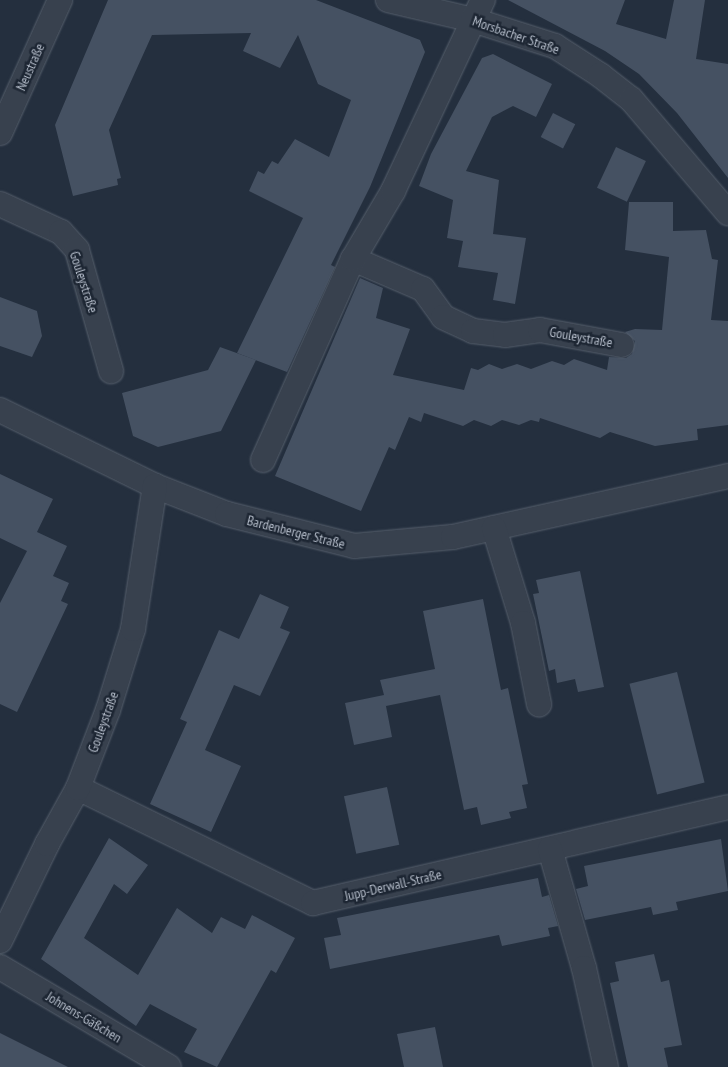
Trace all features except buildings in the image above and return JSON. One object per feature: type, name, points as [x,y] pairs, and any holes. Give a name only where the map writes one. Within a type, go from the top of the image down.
[{"type":"street","name":"Neustraße","points":[[0,133],[60,0]]},
{"type":"street","name":"Morsbacher Straße","points":[[388,0],[478,10],[555,46],[600,74],[631,99],[728,213]]},
{"type":"street","points":[[263,460],[353,259],[393,191],[478,10]]},
{"type":"street","name":"Gouleystraße","points":[[0,204],[61,232],[77,250],[111,371]]},
{"type":"street","name":"Gouleystraße","points":[[353,259],[423,289],[444,316],[473,331],[505,335],[540,330],[622,345]]},
{"type":"street","name":"Bardenberger Straße","points":[[0,410],[155,486],[227,514],[354,546],[453,537],[728,476]]},
{"type":"street","name":"Gouleystraße","points":[[0,941],[46,844],[78,788],[108,710],[134,629],[155,486]]},
{"type":"street","points":[[494,528],[523,623],[539,704]]},
{"type":"street","name":"Jupp-Derwall-Straße","points":[[78,788],[313,903],[728,807]]},
{"type":"street","points":[[550,849],[584,968],[606,1067]]},
{"type":"street","name":"Johnens-Gäßchen","points":[[0,967],[169,1067]]}]
